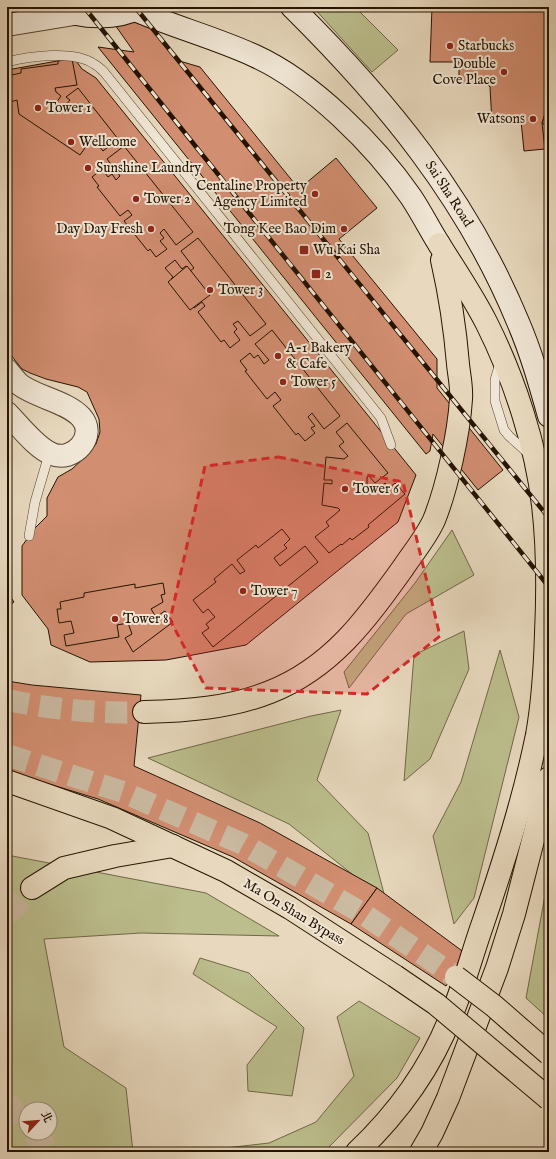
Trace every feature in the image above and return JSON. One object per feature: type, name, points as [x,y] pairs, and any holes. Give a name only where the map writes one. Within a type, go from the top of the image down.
[{"type":"main road","name":"Sai Sha Road","points":[[292,7],[372,90],[412,139],[440,177],[489,259],[518,322],[549,416]]},
{"type":"main road","points":[[7,25],[65,10],[105,17],[139,8],[255,56],[289,76],[339,114],[390,170],[411,197],[487,324],[517,396],[534,459],[543,506],[548,568],[545,663],[541,709],[526,785],[497,884],[448,1023],[435,1051],[411,1089],[374,1135],[357,1152]]},
{"type":"main road","points":[[144,712],[189,710],[240,701],[270,692],[320,664],[340,647],[378,603],[433,521],[456,438],[461,398],[456,330],[439,244]]},
{"type":"main road","points":[[7,370],[19,384],[69,404],[81,418],[88,441],[75,453],[65,456],[48,452],[7,413]]},
{"type":"main road","points":[[421,1152],[432,1133],[448,1098],[497,968],[516,907],[549,778]]},
{"type":"main road","name":"Ma On Shan Bypass","points":[[7,781],[112,818],[226,871],[290,908],[436,1004],[549,1100]]},
{"type":"main road","points":[[32,888],[64,868],[115,856],[173,846]]},
{"type":"main road","points":[[456,977],[494,1006],[549,1054]]},
{"type":"lane","points":[[7,62],[23,58],[78,57],[94,63],[104,72],[381,418],[392,445]]},
{"type":"lane","points":[[29,536],[35,502],[47,462],[48,452]]},
{"type":"highlighted area","points":[[278,457],[403,482],[440,636],[367,694],[206,688],[170,620],[205,466]]},
{"type":"green space","points":[[313,7],[355,7],[398,50],[372,72]]},
{"type":"green space","points":[[452,530],[474,575],[406,614],[349,688],[344,672],[415,583]]},
{"type":"green space","points":[[464,631],[469,669],[430,759],[404,781],[414,655]]},
{"type":"green space","points":[[500,650],[519,717],[474,898],[454,924],[433,836],[461,782]]},
{"type":"green space","points":[[341,710],[317,780],[368,833],[386,901],[289,824],[148,758],[311,716]]},
{"type":"green space","points":[[7,855],[206,893],[279,936],[141,933],[44,939],[64,1047],[126,1088],[133,1152],[7,1152]]},
{"type":"green space","points":[[549,874],[549,1019],[526,998]]},
{"type":"green space","points":[[200,958],[249,973],[304,1028],[292,1096],[248,1091],[247,1065],[277,1027],[193,974]]},
{"type":"green space","points":[[359,1001],[420,1038],[397,1078],[326,1150],[316,1152],[191,1152],[269,1143],[316,1122],[354,1076],[337,1017]]},
{"type":"building","name":"Wu Kai Sha","points":[[135,7],[176,60],[200,67],[299,189],[336,158],[377,208],[339,239],[437,359],[437,388],[503,470],[478,490],[433,434],[430,451],[426,454],[98,47],[134,52],[113,22]]},
{"type":"building","name":"Double Cove Place","points":[[432,7],[549,7],[549,109],[547,108],[542,123],[545,149],[524,151],[521,121],[492,123],[490,87],[485,82],[459,83],[459,62],[430,62]]},
{"type":"building","points":[[74,58],[82,69],[96,78],[416,475],[398,522],[246,645],[166,660],[90,662],[51,645],[48,629],[22,595],[22,546],[35,528],[47,516],[47,498],[58,477],[72,469],[85,457],[96,444],[100,432],[99,419],[87,392],[78,387],[46,379],[22,369],[7,350],[7,70]]},
{"type":"building","name":"Tower 1","points":[[72,59],[77,85],[55,88],[56,92],[61,96],[54,106],[62,110],[70,100],[66,97],[78,88],[118,139],[103,151],[94,140],[87,145],[80,155],[19,114],[17,100],[7,103],[7,76],[21,73],[21,69],[58,64],[58,61]]},
{"type":"building","points":[[547,108],[549,109],[549,129],[542,123]]},
{"type":"building","name":"Tower 2","points":[[124,146],[193,232],[176,245],[164,229],[160,233],[164,238],[160,241],[167,249],[156,257],[150,249],[148,251],[124,221],[132,215],[128,210],[120,216],[97,187],[99,186],[92,177],[102,169],[108,177],[112,174],[116,180],[120,176],[107,159]]},
{"type":"building","name":"Tower 3","points":[[198,238],[266,324],[250,336],[238,321],[233,324],[237,329],[234,332],[240,340],[230,348],[224,340],[221,342],[198,312],[205,306],[202,302],[194,308],[171,279],[173,277],[165,268],[175,260],[182,269],[186,266],[190,271],[194,268],[181,251]]},
{"type":"building","points":[[187,266],[210,295],[190,310],[168,282]]},
{"type":"building","name":"Tower 5","points":[[272,330],[340,416],[324,429],[312,413],[308,417],[315,426],[311,428],[315,433],[305,441],[298,433],[296,435],[273,406],[281,400],[275,392],[267,399],[245,371],[247,370],[240,361],[250,353],[254,358],[258,355],[264,364],[269,360],[255,344]]},
{"type":"building","name":"Tower 6","points":[[347,423],[388,473],[375,483],[369,476],[367,477],[367,490],[371,495],[385,483],[389,488],[395,483],[405,494],[368,525],[369,527],[352,540],[350,538],[329,553],[315,537],[329,526],[326,522],[340,510],[338,508],[322,505],[324,483],[332,484],[332,480],[324,480],[326,457],[344,459],[348,456],[339,446],[344,442],[336,432]]},
{"type":"building","name":"Tower 7","points":[[282,529],[290,539],[284,545],[287,548],[274,558],[280,566],[305,546],[318,562],[213,647],[202,633],[209,628],[206,624],[215,617],[208,609],[203,613],[193,600],[216,582],[214,579],[232,564],[240,574],[245,571],[237,560],[256,545],[258,548]]},
{"type":"building","name":"Tower 8","points":[[163,583],[165,594],[161,595],[163,602],[151,609],[156,617],[165,611],[173,622],[133,652],[125,638],[132,634],[128,623],[117,625],[119,637],[66,646],[64,635],[74,633],[71,621],[59,623],[57,609],[61,609],[60,602],[84,597],[84,593],[135,584],[135,588]]},
{"type":"building","points":[[7,592],[14,602],[7,607]]},
{"type":"building","points":[[7,681],[32,685],[141,695],[134,766],[260,823],[377,888],[351,924],[233,857],[98,799],[7,771]]},
{"type":"building","points":[[377,888],[469,956],[446,986],[351,924]]},
{"type":"tunnel","points":[[7,700],[75,710],[144,712]]},
{"type":"tunnel","points":[[7,755],[123,792],[243,844],[362,913],[456,977]]},
{"type":"tunnel","points":[[7,915],[32,888]]},
{"type":"tunnel","points":[[7,1102],[18,1116]]},
{"type":"tunnel","points":[[40,1141],[51,1152]]},
{"type":"railway","points":[[84,7],[549,587]]},
{"type":"railway","points":[[135,7],[549,518]]},
{"type":"place","name":"Starbucks","points":[[450,46]]},
{"type":"place","name":"Double Cove Place","points":[[504,72]]},
{"type":"place","name":"Tower 1","points":[[38,108]]},
{"type":"place","name":"Watsons","points":[[533,119]]},
{"type":"place","name":"Wellcome","points":[[71,142]]},
{"type":"place","name":"Sunshine Laundry","points":[[88,168]]},
{"type":"place","name":"Centaline Property Agency Limited","points":[[315,194]]},
{"type":"place","name":"Tower 2","points":[[136,199]]},
{"type":"place","name":"Day Day Fresh","points":[[151,229]]},
{"type":"place","name":"Tong Kee Bao Dim","points":[[344,229]]},
{"type":"place","name":"Wu Kai Sha","points":[[304,250]]},
{"type":"place","name":"2","points":[[316,274]]},
{"type":"place","name":"Tower 3","points":[[210,290]]},
{"type":"place","name":"A-1 Bakery & Cafe","points":[[278,356]]},
{"type":"place","name":"Tower 5","points":[[283,382]]},
{"type":"place","name":"Tower 6","points":[[345,489]]},
{"type":"place","name":"Tower 7","points":[[243,591]]},
{"type":"place","name":"Tower 8","points":[[115,619]]}]
